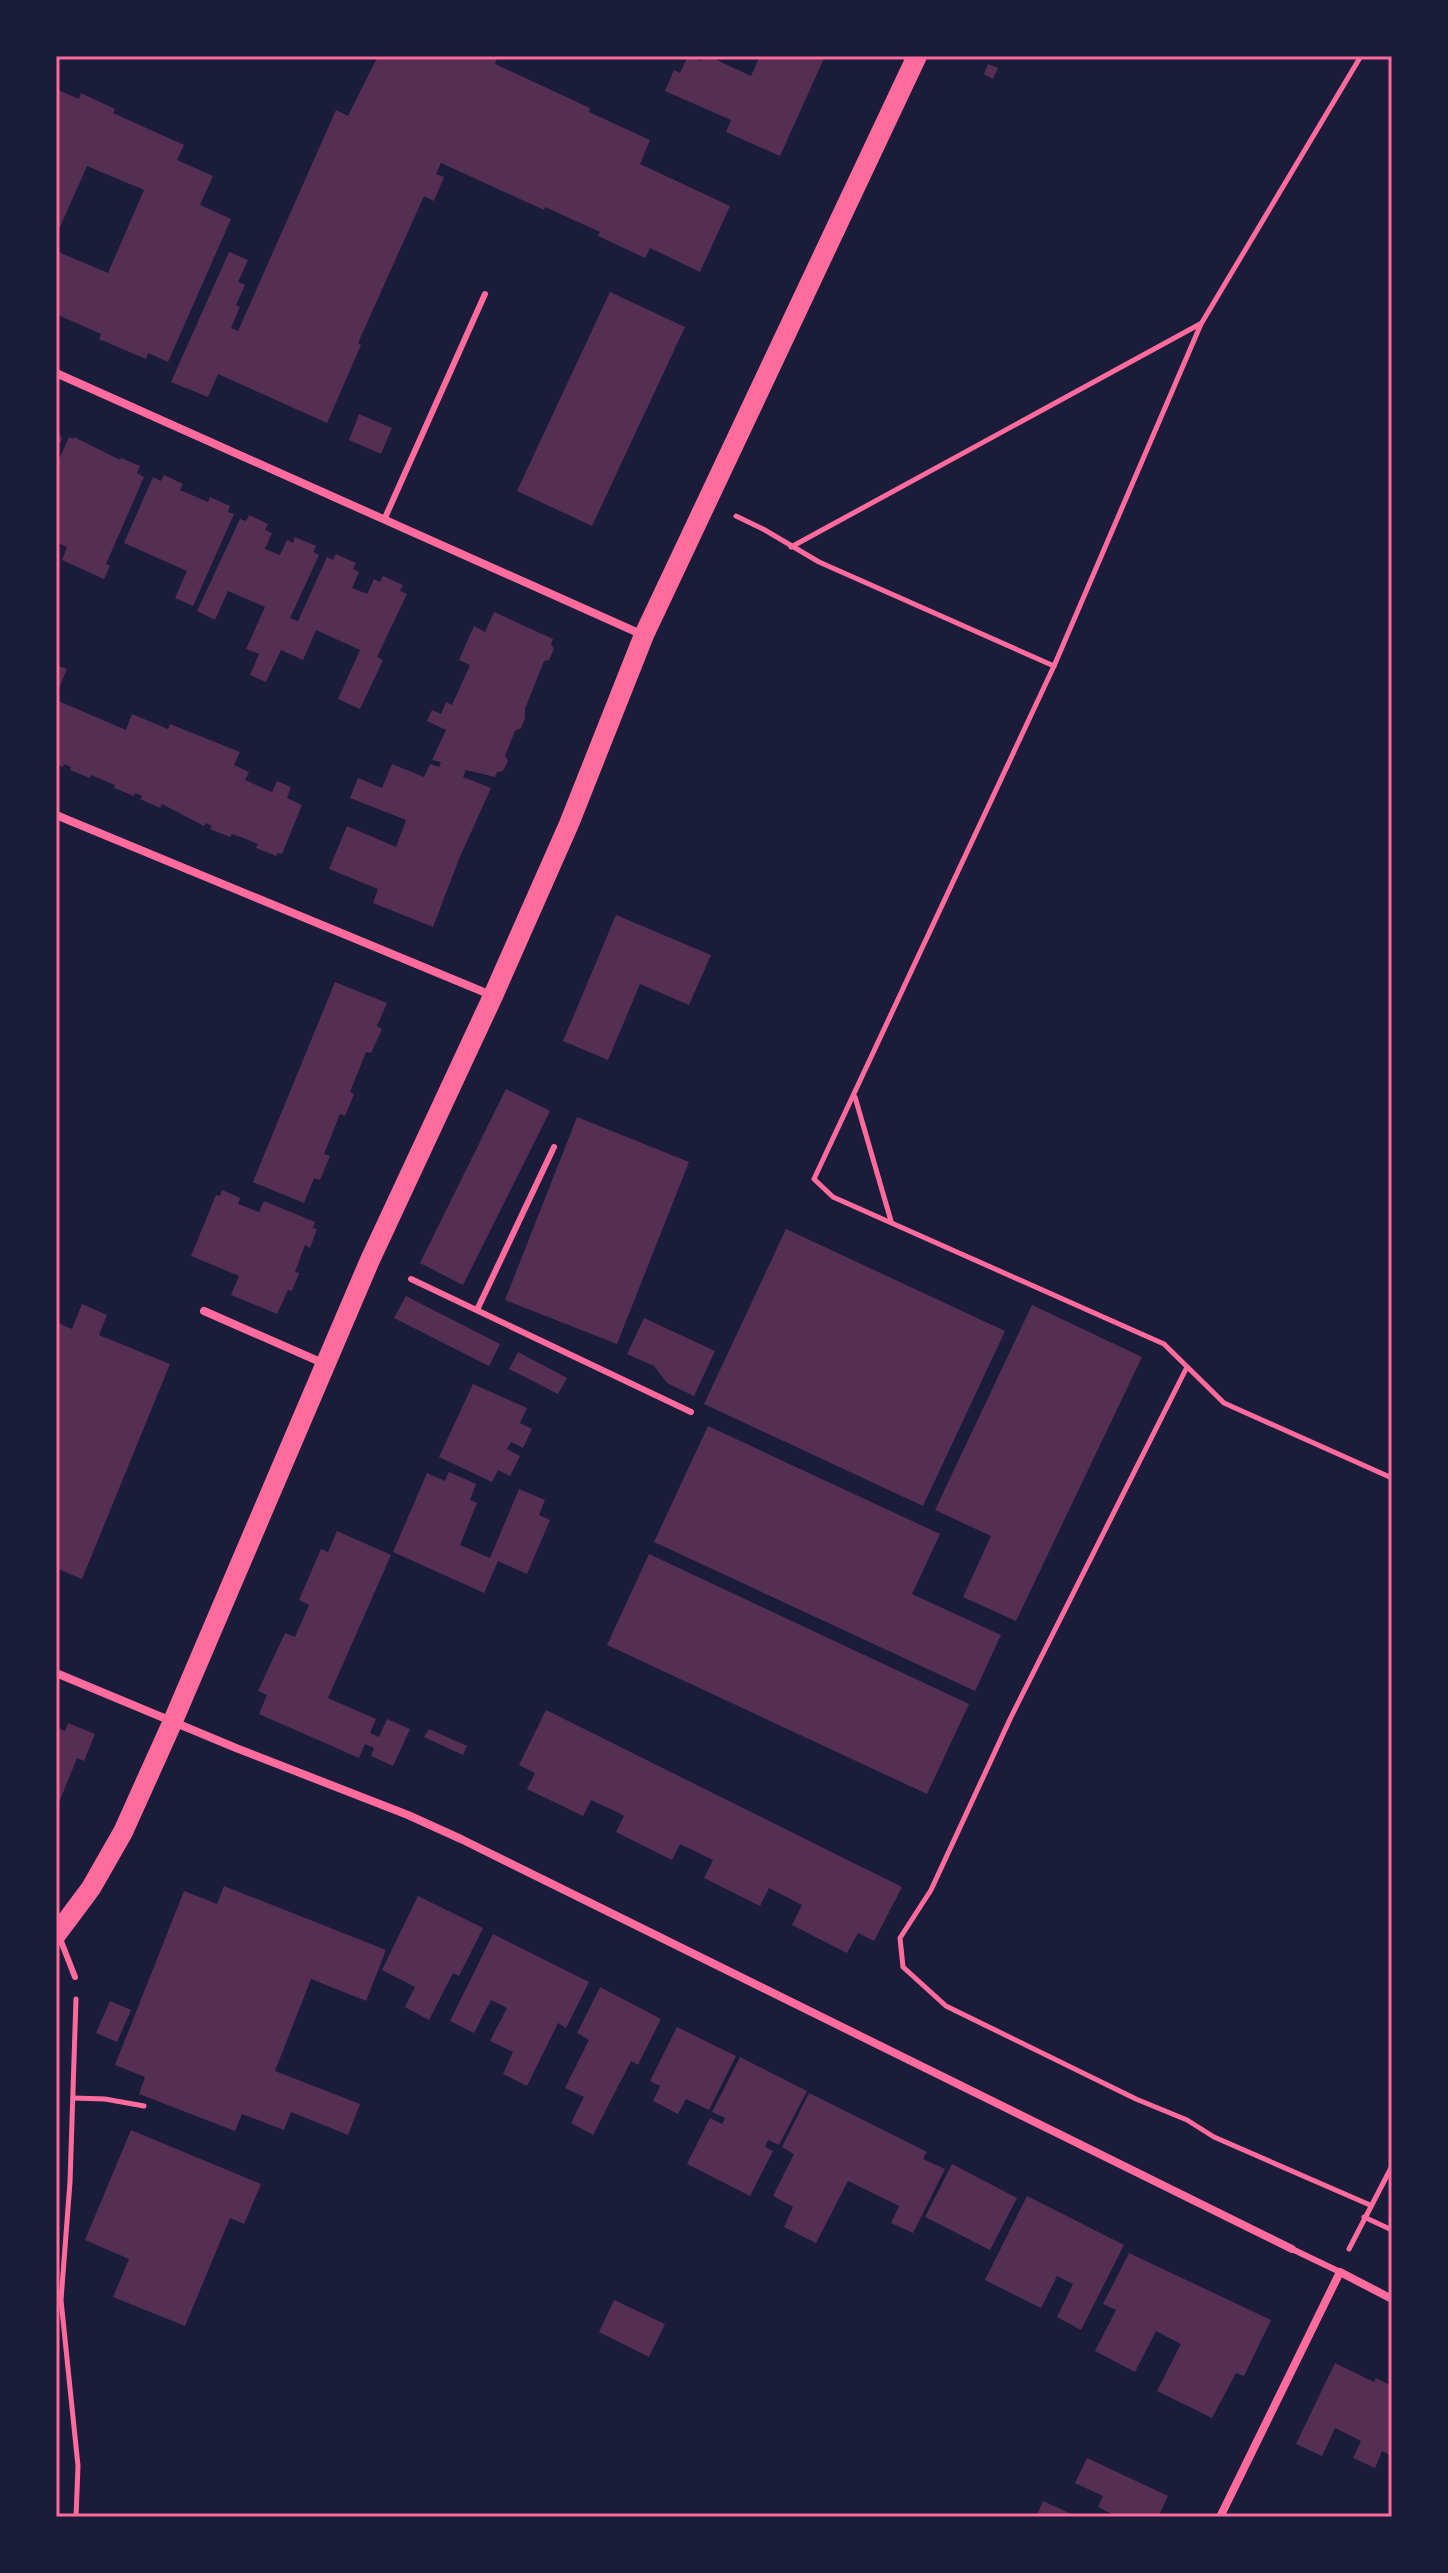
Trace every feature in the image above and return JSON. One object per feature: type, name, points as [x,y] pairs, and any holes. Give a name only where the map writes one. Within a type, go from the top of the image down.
[{"type":"main road","points":[[57,1935],[91,1888],[123,1832],[370,1260],[569,824],[644,635],[917,56]]},
{"type":"street","points":[[56,373],[644,635]]},
{"type":"street","points":[[56,815],[493,996]]},
{"type":"street","points":[[204,1311],[326,1364]]},
{"type":"street","points":[[56,1673],[461,1839],[1292,2249]]},
{"type":"street","points":[[1220,2517],[1340,2272],[1392,2299]]},
{"type":"lane","points":[[384,520],[485,294]]},
{"type":"lane","points":[[477,1310],[554,1147]]},
{"type":"lane","points":[[411,1279],[691,1412]]},
{"type":"lane","points":[[57,1935],[75,1977]]},
{"type":"lane","points":[[1292,2249],[1340,2272]]},
{"type":"path","points":[[1361,56],[1201,324],[1054,666],[814,1179],[833,1197],[1164,1344],[1224,1403],[1392,1478]]},
{"type":"path","points":[[791,547],[1201,324]]},
{"type":"path","points":[[706,502],[763,529],[819,562],[1054,666]]},
{"type":"path","points":[[854,1095],[891,1222]]},
{"type":"path","points":[[1187,1367],[1018,1703],[931,1890],[900,1938],[903,1967],[946,2006],[1136,2099],[1187,2120],[1214,2137],[1370,2205]]},
{"type":"path","points":[[75,1977],[73,2098],[61,2300],[78,2466],[76,2517]]},
{"type":"path","points":[[73,2098],[105,2099],[144,2106]]},
{"type":"path","points":[[1340,2272],[1364,2217],[1392,2166]]},
{"type":"path","points":[[1364,2217],[1392,2230]]},
{"type":"building","points":[[378,56],[498,56],[495,64],[650,140],[640,164],[730,206],[700,272],[650,248],[645,258],[598,236],[600,232],[441,163],[436,174],[444,177],[434,201],[424,196],[358,343],[361,345],[327,423],[218,374],[208,397],[171,382],[229,252],[248,260],[238,282],[245,285],[231,328],[238,331],[336,110],[348,116]]},
{"type":"building","points":[[688,56],[701,61],[703,56],[708,56],[751,76],[760,56],[825,56],[780,156],[726,132],[731,120],[665,91],[674,70],[680,73]]},
{"type":"building","points":[[988,64],[998,68],[993,79],[984,74]]},
{"type":"building","points":[[56,89],[79,99],[81,93],[115,109],[113,113],[184,145],[177,160],[213,176],[200,205],[231,219],[168,362],[148,353],[146,359],[99,339],[101,334],[56,314],[56,251],[108,273],[144,190],[87,166],[56,236]]},
{"type":"building","points":[[610,292],[685,327],[592,526],[517,491]]},
{"type":"building","points":[[359,414],[392,428],[381,454],[349,440]]},
{"type":"building","points":[[56,427],[62,439],[56,452]]},
{"type":"building","points":[[69,437],[140,466],[137,473],[144,477],[106,564],[110,566],[104,579],[62,560],[67,547],[56,542],[56,466]]},
{"type":"building","points":[[164,475],[183,484],[180,490],[208,502],[210,497],[230,506],[228,512],[234,514],[193,606],[175,598],[187,571],[124,543],[153,477],[161,481]]},
{"type":"building","points":[[249,515],[268,524],[265,530],[272,533],[265,549],[280,555],[287,540],[293,543],[295,537],[316,546],[313,552],[319,555],[290,618],[298,621],[327,557],[333,560],[336,554],[356,563],[353,569],[359,572],[352,588],[367,594],[374,579],[380,582],[383,576],[403,585],[400,591],[407,594],[377,657],[383,660],[360,709],[338,699],[360,650],[316,630],[303,660],[281,650],[266,682],[250,675],[259,654],[246,649],[265,607],[228,591],[215,620],[197,611],[240,519],[246,521]]},
{"type":"building","points":[[494,612],[553,639],[551,644],[554,649],[549,660],[544,661],[521,728],[515,731],[505,756],[508,761],[503,771],[497,772],[495,777],[466,770],[463,777],[491,788],[433,927],[373,903],[378,889],[329,869],[347,826],[396,847],[406,820],[350,798],[358,778],[382,788],[392,764],[424,777],[430,764],[439,767],[441,762],[432,760],[446,730],[427,721],[432,710],[441,714],[446,702],[452,705],[470,665],[459,660],[474,626],[485,632]]},
{"type":"building","points":[[56,665],[67,669],[56,695]]},
{"type":"building","points":[[56,700],[126,730],[132,714],[168,729],[170,724],[240,752],[234,765],[249,772],[245,780],[272,792],[277,781],[291,787],[287,798],[302,805],[282,854],[276,856],[256,848],[258,844],[232,834],[230,837],[162,804],[160,808],[140,799],[142,796],[135,793],[134,796],[91,775],[90,778],[70,770],[71,767],[64,764],[63,767],[56,764]]},
{"type":"building","points":[[616,915],[711,955],[689,1005],[640,984],[608,1060],[563,1041]]},
{"type":"building","points":[[335,982],[387,1003],[377,1026],[382,1029],[371,1053],[366,1052],[350,1092],[354,1094],[345,1116],[340,1114],[324,1154],[330,1156],[320,1180],[314,1178],[304,1203],[253,1182]]},
{"type":"building","points":[[506,1089],[550,1111],[463,1285],[420,1263]]},
{"type":"building","points":[[577,1117],[689,1162],[617,1344],[505,1300]]},
{"type":"building","points":[[222,1190],[240,1198],[238,1204],[259,1212],[264,1201],[315,1222],[313,1228],[317,1229],[310,1248],[305,1245],[292,1291],[288,1290],[277,1314],[231,1295],[239,1276],[191,1256],[216,1195],[220,1196]]},
{"type":"building","points":[[786,1229],[1005,1331],[923,1506],[704,1404]]},
{"type":"building","points":[[406,1296],[500,1344],[489,1366],[394,1318]]},
{"type":"building","points":[[82,1304],[107,1315],[99,1335],[170,1364],[82,1579],[56,1568],[56,1322],[72,1329]]},
{"type":"building","points":[[1032,1305],[1142,1357],[1016,1621],[963,1597],[991,1536],[935,1510]]},
{"type":"building","points":[[644,1318],[715,1351],[694,1396],[667,1383],[654,1366],[627,1354]]},
{"type":"building","points":[[518,1352],[567,1378],[558,1394],[509,1369]]},
{"type":"building","points":[[473,1384],[527,1408],[520,1423],[532,1429],[523,1448],[511,1442],[507,1449],[520,1456],[510,1476],[498,1470],[492,1482],[439,1457]]},
{"type":"building","points":[[708,1426],[940,1534],[912,1594],[1001,1635],[975,1691],[654,1542]]},
{"type":"building","points":[[449,1472],[476,1484],[470,1500],[477,1503],[460,1545],[490,1558],[519,1489],[545,1500],[539,1515],[550,1520],[527,1574],[498,1561],[484,1593],[393,1552],[427,1473],[445,1481]]},
{"type":"building","points":[[337,1531],[391,1555],[328,1698],[376,1719],[370,1733],[379,1737],[387,1719],[410,1729],[393,1766],[371,1756],[374,1748],[365,1744],[359,1758],[259,1714],[267,1695],[258,1691],[285,1633],[295,1637],[309,1605],[299,1600],[321,1549],[328,1552]]},
{"type":"building","points":[[649,1554],[969,1704],[927,1794],[607,1645]]},
{"type":"building","points":[[546,1710],[902,1887],[874,1941],[858,1933],[847,1953],[792,1925],[802,1905],[769,1888],[760,1906],[704,1878],[713,1860],[680,1844],[672,1860],[616,1832],[624,1816],[619,1813],[591,1800],[583,1816],[527,1789],[535,1773],[519,1765]]},
{"type":"building","points":[[68,1723],[95,1734],[84,1761],[77,1758],[56,1810],[56,1727],[65,1731]]},
{"type":"building","points":[[429,1729],[467,1746],[463,1755],[424,1737]]},
{"type":"building","points":[[224,1886],[386,1950],[366,2001],[311,1979],[275,2071],[360,2104],[348,2135],[291,2112],[284,2130],[242,2114],[235,2131],[139,2094],[145,2077],[115,2065],[184,1891],[217,1904]]},
{"type":"building","points":[[418,1896],[483,1928],[459,1976],[453,1973],[429,2020],[405,2007],[415,1987],[382,1970]]},
{"type":"building","points":[[493,1934],[589,1982],[566,2028],[558,2023],[527,2086],[503,2074],[513,2052],[490,2041],[507,2008],[491,2000],[474,2033],[450,2021]]},
{"type":"building","points":[[600,1987],[661,2019],[638,2065],[631,2061],[593,2135],[571,2123],[584,2097],[565,2088],[589,2040],[577,2033]]},
{"type":"building","points":[[110,2001],[131,2010],[117,2042],[96,2033]]},
{"type":"building","points":[[677,2027],[736,2056],[709,2110],[686,2099],[678,2114],[653,2101],[660,2086],[650,2081]]},
{"type":"building","points":[[740,2057],[807,2091],[779,2145],[768,2140],[765,2147],[773,2151],[750,2196],[687,2164],[710,2118],[722,2124],[725,2118],[712,2112]]},
{"type":"building","points":[[809,2093],[927,2152],[923,2159],[945,2169],[913,2233],[891,2223],[899,2206],[848,2181],[816,2243],[784,2227],[793,2207],[773,2196],[794,2154],[782,2147]]},
{"type":"building","points":[[131,2130],[261,2184],[244,2224],[230,2218],[185,2326],[113,2297],[129,2259],[85,2240]]},
{"type":"building","points":[[952,2164],[1017,2198],[990,2250],[925,2217]]},
{"type":"building","points":[[1027,2196],[1124,2245],[1081,2330],[1057,2317],[1073,2284],[1057,2276],[1041,2308],[985,2280]]},
{"type":"building","points":[[1129,2253],[1271,2320],[1244,2376],[1236,2373],[1212,2418],[1157,2391],[1181,2344],[1156,2331],[1135,2372],[1095,2351],[1116,2310],[1103,2304]]},
{"type":"building","points":[[614,2300],[665,2324],[649,2357],[599,2332]]},
{"type":"building","points":[[1335,2363],[1374,2382],[1376,2378],[1392,2386],[1392,2456],[1382,2451],[1375,2468],[1353,2458],[1361,2441],[1335,2428],[1322,2456],[1296,2444]]},
{"type":"building","points":[[1087,2458],[1168,2496],[1158,2517],[1118,2517],[1098,2507],[1103,2496],[1075,2483]]},
{"type":"building","points":[[1043,2501],[1078,2517],[1036,2517]]}]
